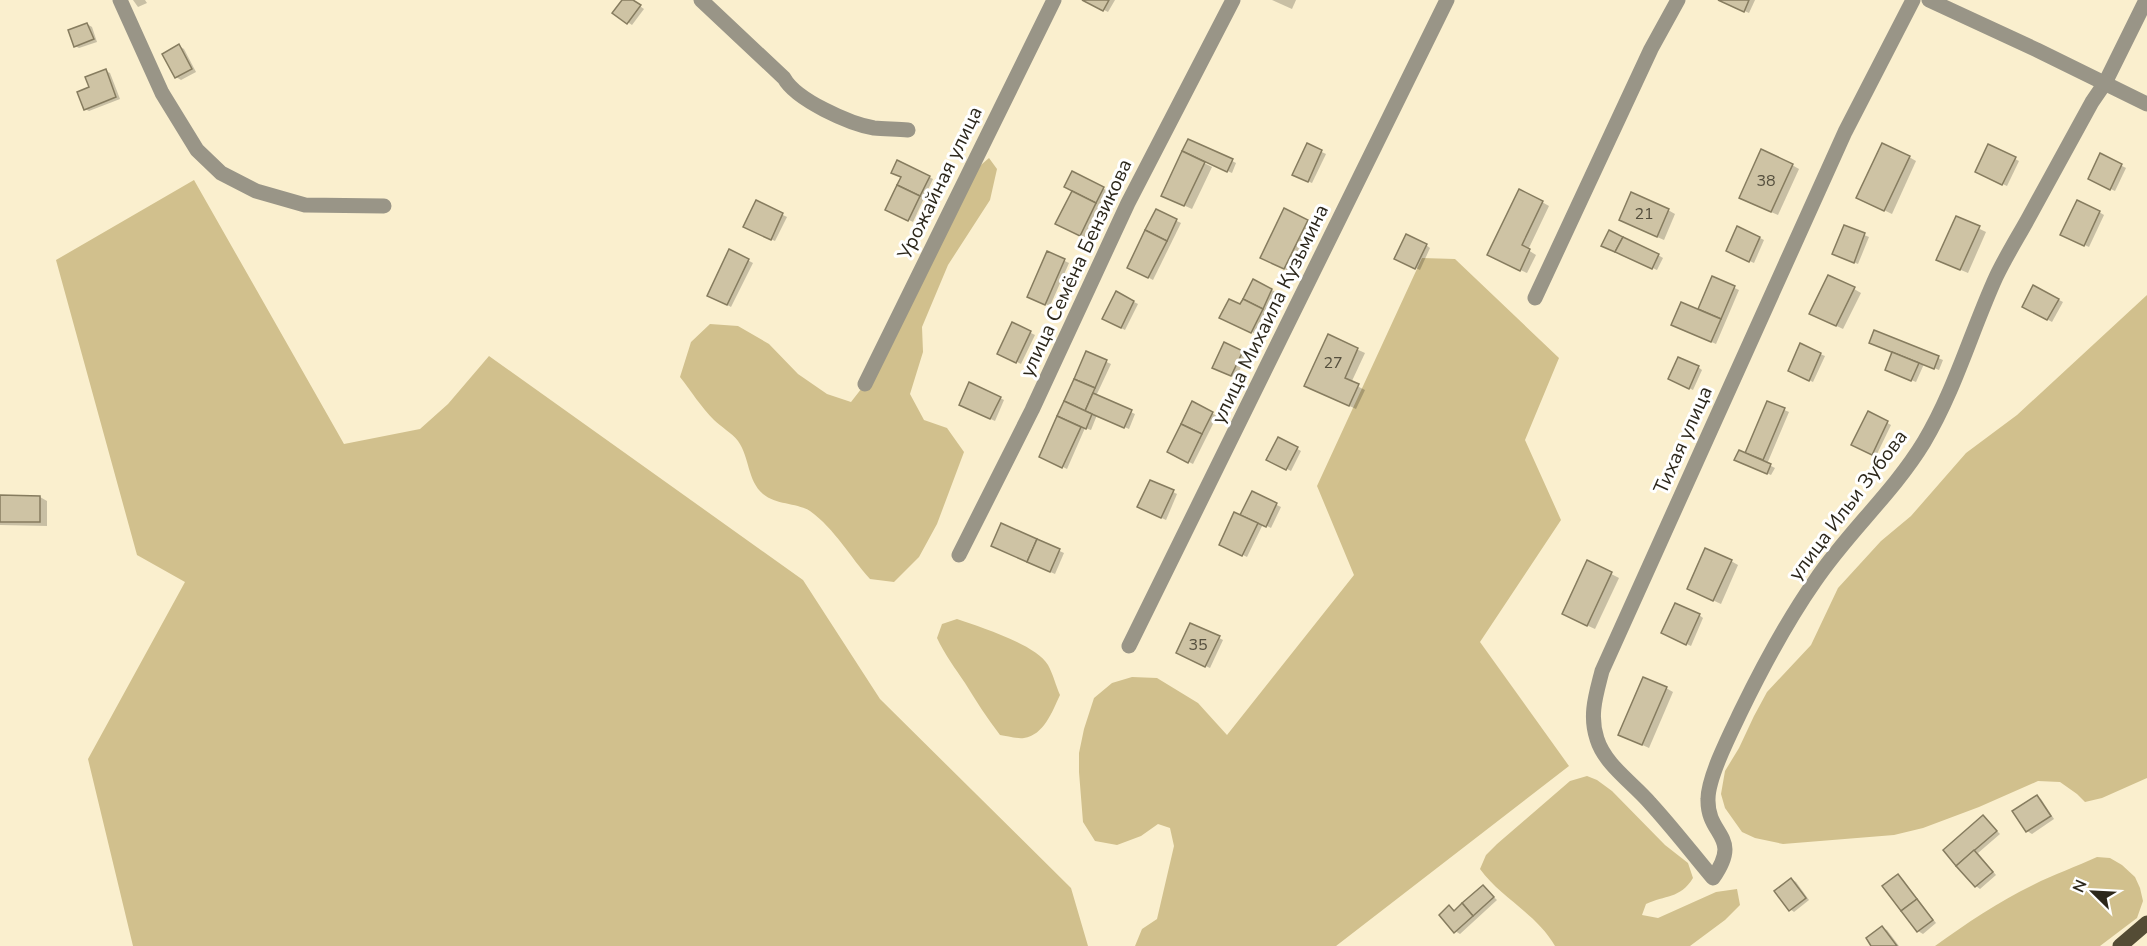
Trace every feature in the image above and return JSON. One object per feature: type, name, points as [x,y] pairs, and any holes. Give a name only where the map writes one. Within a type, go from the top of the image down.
[{"type":"main road","points":[[2120,946],[2147,923]]},
{"type":"street","points":[[120,0],[162,93],[197,150],[221,173],[256,191],[305,206],[384,206]]},
{"type":"street","points":[[701,0],[784,78],[789,88],[836,116],[873,128],[908,130]]},
{"type":"street","name":"Урожайная улица","points":[[865,384],[1054,0]]},
{"type":"street","name":"улица Семёна Бензикова","points":[[959,555],[1032,410],[1128,203],[1233,0]]},
{"type":"street","name":"улица Михаила Кузьмина","points":[[1129,646],[1447,0]]},
{"type":"street","points":[[1534,298],[1651,49],[1678,0]]},
{"type":"street","name":"Тихая улица","points":[[1713,878],[1650,802],[1615,767],[1603,751],[1597,739],[1592,712],[1602,671],[1774,289],[1845,132],[1913,0]]},
{"type":"street","points":[[1929,0],[2147,104]]},
{"type":"street","name":"улица Ильи Зубова","points":[[1713,878],[1724,863],[1726,847],[1712,818],[1708,799],[1715,767],[1741,710],[1784,630],[1815,581],[1856,527],[1903,475],[1925,441],[1947,398],[1997,276],[2092,102],[2105,83],[2146,0]]},
{"type":"shaded area","points":[[989,158],[997,169],[990,200],[948,265],[922,327],[923,352],[910,394],[924,420],[947,428],[964,452],[937,524],[919,557],[894,582],[870,579],[819,518],[810,511],[768,498],[763,494],[751,476],[745,454],[738,441],[709,415],[680,377],[691,342],[710,324],[738,326],[769,344],[798,374],[827,394],[851,402],[865,384],[967,177]]},
{"type":"shaded area","points":[[194,180],[344,444],[420,429],[448,404],[489,356],[803,580],[880,699],[1071,888],[1088,946],[133,946],[88,759],[185,582],[137,555],[56,260]]},
{"type":"shaded area","points":[[1422,258],[1455,259],[1559,358],[1525,440],[1561,520],[1480,642],[1569,766],[1336,946],[1135,946],[1142,929],[1157,919],[1174,846],[1170,828],[1158,824],[1141,836],[1117,845],[1095,841],[1083,822],[1079,753],[1094,698],[1112,683],[1132,677],[1157,678],[1198,703],[1227,735],[1354,575],[1317,486]]},
{"type":"shaded area","points":[[2147,295],[2147,778],[2102,798],[2085,802],[2060,782],[2038,781],[1923,828],[1894,835],[1783,844],[1755,838],[1742,832],[1725,808],[1721,794],[1725,771],[1767,692],[1811,645],[1838,588],[1881,541],[1911,516],[1966,453],[2017,415]]},
{"type":"shaded area","points":[[957,619],[1020,643],[1041,657],[1048,665],[1060,695],[1046,722],[1037,732],[1021,738],[1000,735],[937,638],[942,624]]},
{"type":"shaded area","points":[[1587,776],[1612,791],[1665,845],[1688,863],[1693,878],[1688,885],[1677,893],[1646,904],[1642,915],[1658,918],[1716,892],[1737,889],[1740,905],[1725,920],[1690,946],[1555,946],[1539,925],[1498,889],[1480,869],[1486,855],[1497,844],[1570,781]]},
{"type":"shaded area","points":[[2097,857],[2110,858],[2135,877],[2143,901],[2137,918],[2100,946],[1935,946],[2007,898]]},
{"type":"building","points":[[622,0],[633,0],[641,5],[627,24],[612,13]]},
{"type":"building","points":[[1082,0],[1109,0],[1103,11]]},
{"type":"building","points":[[1718,0],[1749,0],[1744,12]]},
{"type":"building","points":[[87,23],[94,39],[74,47],[68,30]]},
{"type":"building","points":[[179,44],[192,69],[175,78],[162,54]]},
{"type":"building","points":[[106,69],[116,97],[84,110],[77,92],[89,87],[85,77]]},
{"type":"building","points":[[1188,139],[1233,159],[1227,172],[1182,151]]},
{"type":"building","points":[[1307,143],[1322,150],[1308,182],[1292,175]]},
{"type":"building","points":[[1882,143],[1910,156],[1884,211],[1856,198]]},
{"type":"building","points":[[1988,144],[2016,157],[2002,185],[1975,172]]},
{"type":"building","points":[[1761,149],[1793,164],[1771,212],[1739,198]]},
{"type":"building","points":[[1182,151],[1205,162],[1184,206],[1161,196]]},
{"type":"building","points":[[2100,153],[2122,164],[2110,190],[2088,179]]},
{"type":"building","points":[[897,160],[930,176],[920,196],[897,185],[901,177],[891,173]]},
{"type":"building","points":[[1072,171],[1104,187],[1096,203],[1064,187]]},
{"type":"building","points":[[897,185],[920,196],[908,221],[885,210]]},
{"type":"building","points":[[1519,189],[1543,201],[1522,245],[1530,249],[1520,271],[1487,255]]},
{"type":"building","points":[[1072,191],[1096,203],[1080,236],[1055,224]]},
{"type":"building","points":[[1631,192],[1669,209],[1657,237],[1619,220]]},
{"type":"building","points":[[756,200],[783,213],[771,240],[743,227]]},
{"type":"building","points":[[2077,200],[2100,211],[2084,246],[2060,235]]},
{"type":"building","points":[[1284,208],[1308,220],[1284,269],[1260,258]]},
{"type":"building","points":[[1156,209],[1177,219],[1167,241],[1145,230]]},
{"type":"building","points":[[1956,216],[1980,226],[1960,270],[1936,260]]},
{"type":"building","points":[[1844,225],[1865,233],[1854,263],[1832,254]]},
{"type":"building","points":[[1737,226],[1760,237],[1749,262],[1726,251]]},
{"type":"building","points":[[1145,230],[1167,241],[1148,278],[1127,268]]},
{"type":"building","points":[[1609,230],[1623,237],[1615,252],[1601,246]]},
{"type":"building","points":[[1406,234],[1427,244],[1415,269],[1394,259]]},
{"type":"building","points":[[1623,237],[1659,254],[1652,269],[1615,252]]},
{"type":"building","points":[[729,249],[749,259],[727,305],[707,296]]},
{"type":"building","points":[[1047,251],[1065,259],[1045,305],[1027,297]]},
{"type":"building","points":[[1828,275],[1855,287],[1836,326],[1809,314]]},
{"type":"building","points":[[1712,276],[1735,286],[1721,319],[1698,309]]},
{"type":"building","points":[[1253,279],[1272,289],[1263,309],[1243,299]]},
{"type":"building","points":[[2033,285],[2059,299],[2047,320],[2022,307]]},
{"type":"building","points":[[1116,291],[1134,301],[1121,328],[1102,319]]},
{"type":"building","points":[[1229,299],[1240,304],[1243,299],[1263,309],[1251,333],[1219,318]]},
{"type":"building","points":[[1681,302],[1721,319],[1711,342],[1671,325]]},
{"type":"building","points":[[1012,322],[1031,331],[1016,363],[997,354]]},
{"type":"building","points":[[1874,330],[1939,356],[1934,369],[1869,343]]},
{"type":"building","points":[[1328,334],[1358,348],[1345,378],[1359,384],[1349,406],[1304,386]]},
{"type":"building","points":[[1224,342],[1243,351],[1231,376],[1212,368]]},
{"type":"building","points":[[1800,343],[1821,353],[1809,381],[1788,371]]},
{"type":"building","points":[[1086,351],[1107,360],[1095,388],[1074,379]]},
{"type":"building","points":[[1892,352],[1919,363],[1911,381],[1885,370]]},
{"type":"building","points":[[1678,357],[1699,366],[1689,389],[1668,379]]},
{"type":"building","points":[[1074,379],[1095,388],[1085,411],[1064,401]]},
{"type":"building","points":[[969,382],[1001,397],[990,419],[959,405]]},
{"type":"building","points":[[1093,393],[1132,410],[1124,428],[1085,411]]},
{"type":"building","points":[[1064,401],[1092,414],[1086,429],[1057,416]]},
{"type":"building","points":[[1192,401],[1213,412],[1202,434],[1181,424]]},
{"type":"building","points":[[1767,401],[1785,408],[1763,460],[1745,453]]},
{"type":"building","points":[[1868,411],[1888,421],[1872,455],[1851,445]]},
{"type":"building","points":[[1057,416],[1081,427],[1062,468],[1039,457]]},
{"type":"building","points":[[1181,424],[1202,434],[1188,463],[1167,452]]},
{"type":"building","points":[[1278,437],[1298,447],[1286,470],[1266,460]]},
{"type":"building","points":[[1739,450],[1771,464],[1767,474],[1734,460]]},
{"type":"building","points":[[1150,480],[1174,490],[1161,518],[1137,507]]},
{"type":"building","points":[[1252,491],[1277,503],[1266,527],[1240,515]]},
{"type":"building","points":[[0,495],[40,496],[40,522],[0,522]]},
{"type":"building","points":[[1234,512],[1258,523],[1242,556],[1219,545]]},
{"type":"building","points":[[1001,523],[1037,539],[1027,562],[991,546]]},
{"type":"building","points":[[1037,539],[1060,549],[1050,572],[1027,562]]},
{"type":"building","points":[[1705,548],[1732,560],[1713,601],[1687,589]]},
{"type":"building","points":[[1587,560],[1612,572],[1587,626],[1562,614]]},
{"type":"building","points":[[1675,603],[1700,614],[1686,645],[1661,633]]},
{"type":"building","points":[[1190,623],[1220,636],[1205,667],[1176,653]]},
{"type":"building","points":[[1643,677],[1667,687],[1642,745],[1618,735]]},
{"type":"building","points":[[2037,795],[2051,816],[2026,832],[2012,811]]},
{"type":"building","points":[[1983,815],[1997,831],[1956,866],[1943,850]]},
{"type":"building","points":[[1974,850],[1993,872],[1975,887],[1956,866]]},
{"type":"building","points":[[1898,874],[1917,899],[1901,911],[1882,886]]},
{"type":"building","points":[[1791,878],[1806,898],[1789,911],[1774,891]]},
{"type":"building","points":[[1483,885],[1494,897],[1473,916],[1462,903]]},
{"type":"building","points":[[1917,899],[1933,920],[1917,932],[1901,911]]},
{"type":"building","points":[[1462,903],[1473,916],[1454,933],[1439,915],[1449,905],[1454,911]]},
{"type":"building","points":[[1882,926],[1897,946],[1871,946],[1866,938]]}]
